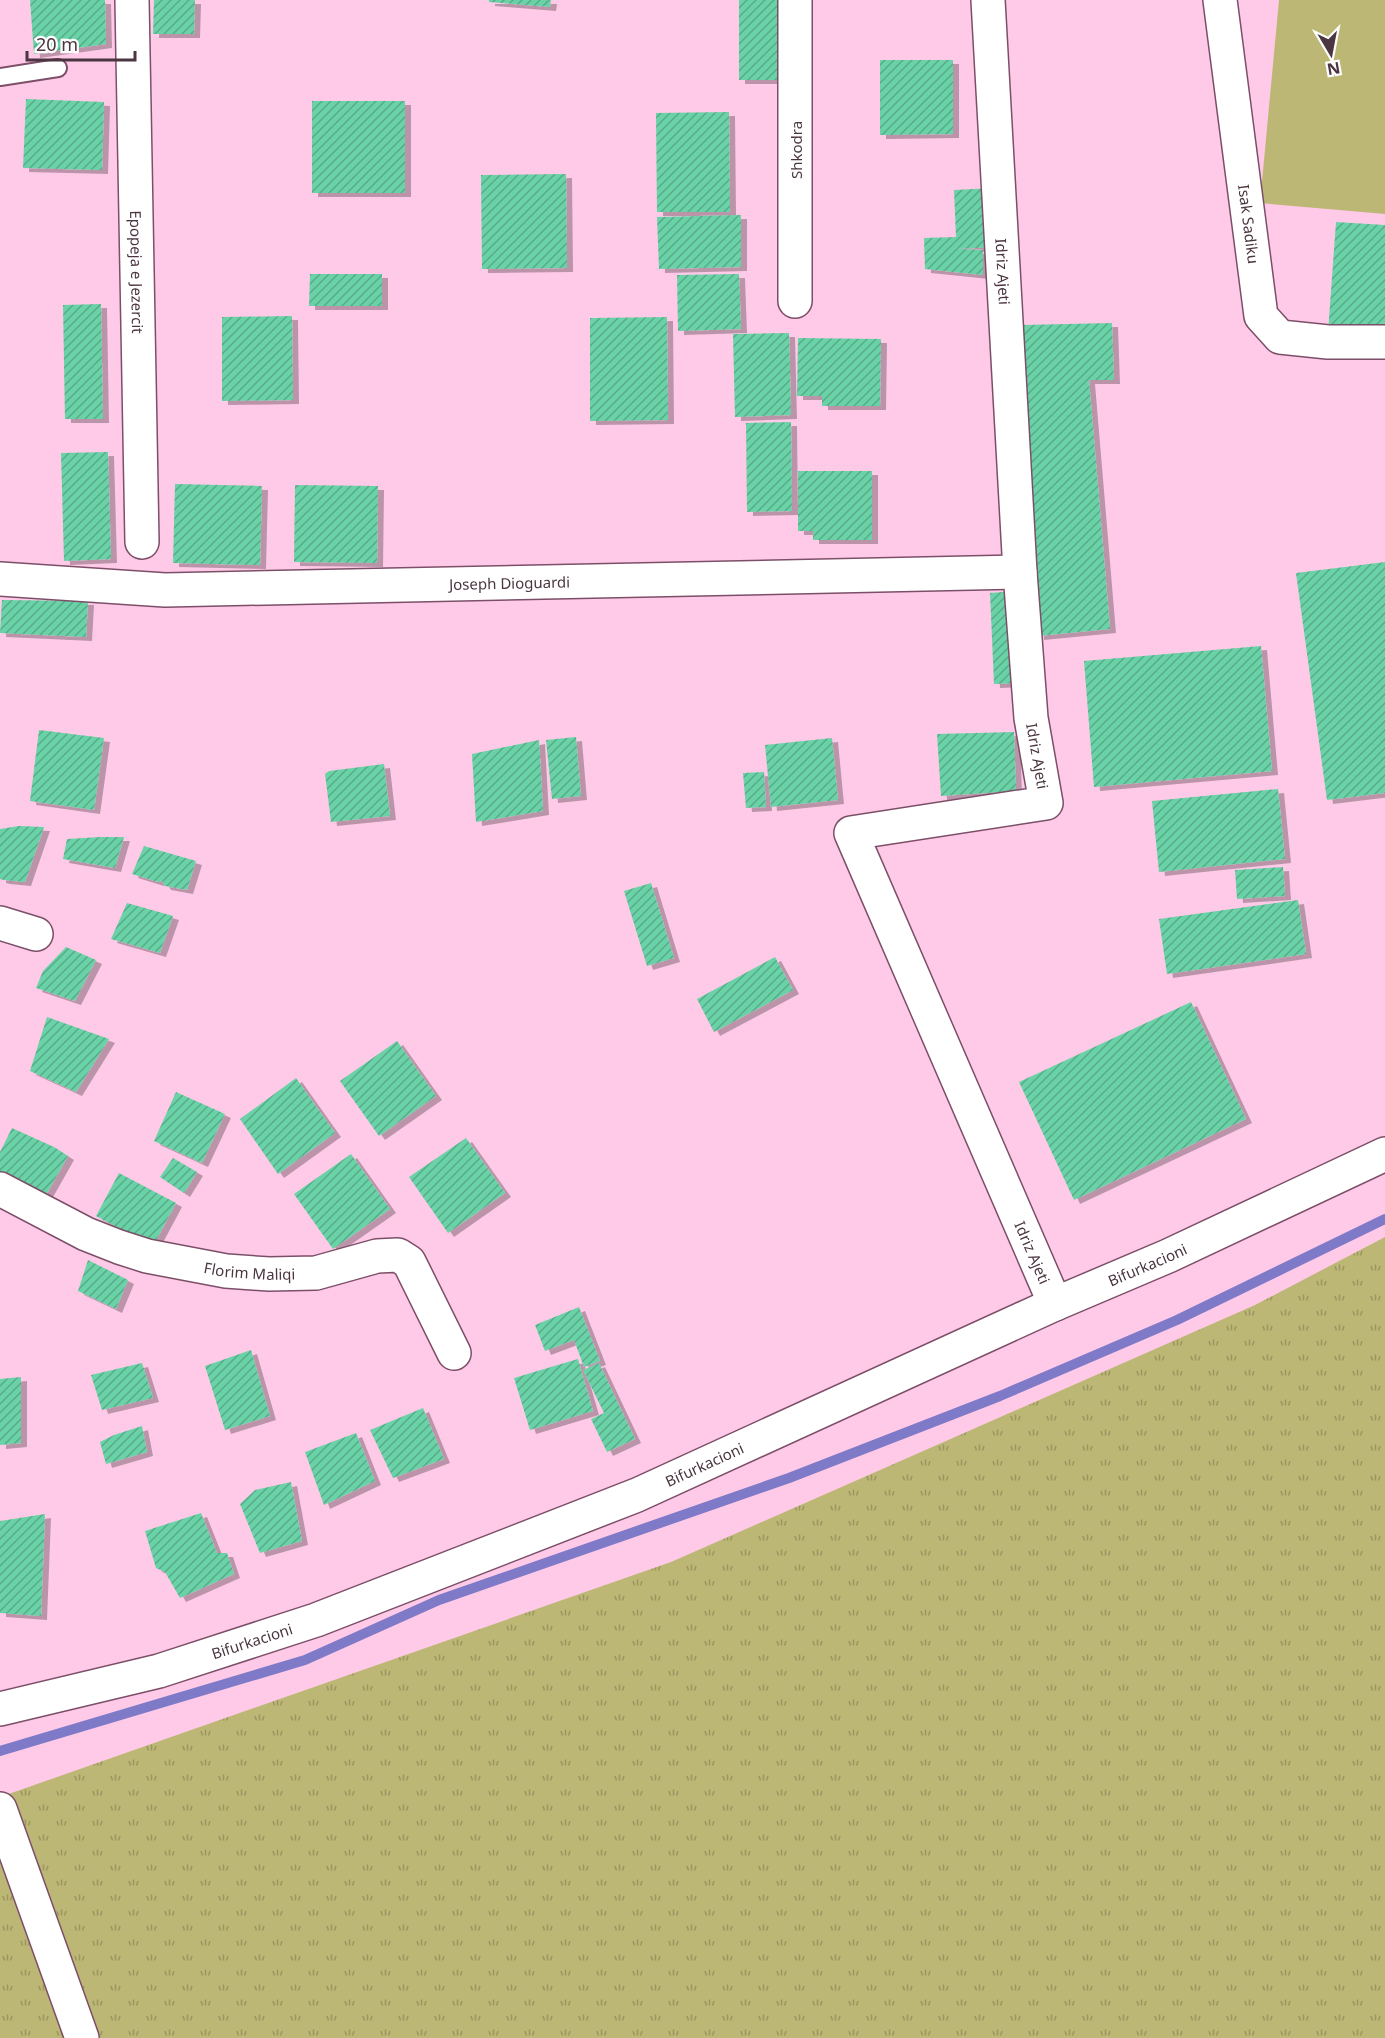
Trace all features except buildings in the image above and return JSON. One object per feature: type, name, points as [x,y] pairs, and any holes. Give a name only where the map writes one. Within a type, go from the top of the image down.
[{"type":"street","name":"Epopeja e Jezercit","points":[[132,0],[142,542]]},
{"type":"street","name":"Shkodra","points":[[795,0],[795,301]]},
{"type":"street","name":"Idriz Ajeti","points":[[988,0],[1020,572],[1031,718],[1046,803],[851,833],[1055,1304]]},
{"type":"street","name":"Isak Sadiku","points":[[1220,0],[1261,316],[1280,337],[1328,342],[1385,342]]},
{"type":"street","name":"Joseph Dioguardi","points":[[0,579],[165,590],[1020,572]]},
{"type":"street","points":[[0,923],[36,934]]},
{"type":"street","name":"Bifurkacioni","points":[[0,1709],[159,1671],[327,1616],[637,1496],[1055,1304],[1168,1256],[1385,1154]]},
{"type":"street","name":"Florim Maliqi","points":[[0,1189],[86,1234],[119,1247],[147,1256],[226,1271],[269,1274],[316,1273],[377,1256],[398,1254],[409,1262],[454,1353]]},
{"type":"street","points":[[0,1809],[82,2038]]},
{"type":"lane","points":[[0,77],[57,68]]},
{"type":"green space","points":[[1279,0],[1385,0],[1385,214],[1260,203]]},
{"type":"green space","points":[[1385,1237],[1385,2038],[0,2038],[0,1797],[671,1562],[1255,1305]]},
{"type":"waterway","points":[[0,1751],[305,1660],[439,1600],[789,1478],[1000,1396],[1177,1320],[1385,1219]]}]
